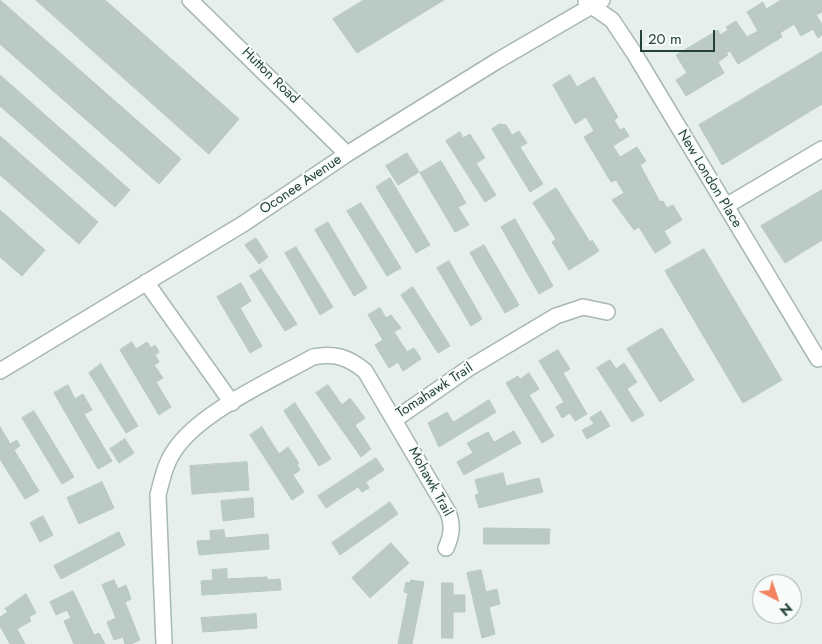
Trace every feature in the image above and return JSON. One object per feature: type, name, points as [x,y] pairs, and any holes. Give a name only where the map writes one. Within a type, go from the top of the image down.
[{"type":"street","name":"Hutton Road","points":[[190,0],[347,154]]},
{"type":"street","name":"Oconee Avenue","points":[[0,371],[243,224],[347,154],[592,2]]},
{"type":"street","name":"New London Place","points":[[592,2],[612,20],[634,53],[818,358]]},
{"type":"street","points":[[726,206],[822,149]]},
{"type":"street","points":[[146,282],[232,403]]},
{"type":"street","name":"Tomahawk Trail","points":[[164,644],[158,495],[163,475],[173,452],[189,432],[232,403],[314,357],[327,355],[340,356],[352,360],[365,371],[394,420],[469,368],[556,316],[583,307],[607,312]]},
{"type":"street","name":"Mohawk Trail","points":[[394,420],[452,521],[451,536],[446,548]]},
{"type":"building","points":[[0,0],[181,159],[159,184],[0,44]]},
{"type":"building","points":[[36,0],[105,0],[239,119],[209,154]]},
{"type":"building","points":[[364,0],[444,0],[357,53],[333,19]]},
{"type":"building","points":[[781,0],[822,0],[822,12],[816,15],[822,24],[822,35],[818,38],[813,29],[801,36],[794,24],[780,33],[782,37],[738,64],[730,51],[726,53],[728,55],[718,62],[724,73],[686,96],[676,80],[687,73],[676,55],[718,30],[720,35],[728,30],[726,27],[736,21],[747,37],[758,31],[747,12],[763,2],[766,9]]},
{"type":"building","points":[[822,52],[822,104],[722,165],[699,125]]},
{"type":"building","points":[[0,75],[130,190],[115,207],[0,106]]},
{"type":"building","points":[[570,75],[577,87],[594,77],[618,117],[614,120],[620,130],[624,128],[629,136],[613,146],[620,157],[637,147],[646,161],[640,165],[660,202],[663,201],[667,208],[673,205],[682,220],[664,231],[671,243],[655,253],[639,227],[634,230],[612,200],[624,193],[616,180],[611,182],[584,137],[594,131],[586,117],[575,124],[553,85]]},
{"type":"building","points":[[500,124],[506,125],[512,135],[519,131],[527,143],[520,147],[543,184],[530,192],[492,129]]},
{"type":"building","points":[[460,132],[463,138],[470,134],[485,158],[476,163],[496,195],[485,202],[446,141]]},
{"type":"building","points":[[0,136],[98,222],[79,244],[0,175]]},
{"type":"building","points":[[407,153],[419,172],[398,185],[386,166]]},
{"type":"building","points":[[441,161],[466,203],[458,207],[469,225],[455,232],[420,173]]},
{"type":"building","points":[[390,178],[430,245],[416,253],[376,187]]},
{"type":"building","points":[[556,188],[590,242],[592,240],[599,251],[569,270],[552,242],[556,239],[533,203]]},
{"type":"building","points":[[822,190],[822,240],[785,263],[761,226]]},
{"type":"building","points":[[361,203],[401,268],[387,276],[347,211]]},
{"type":"building","points":[[0,210],[45,250],[22,276],[0,257]]},
{"type":"building","points":[[515,219],[553,286],[539,294],[501,227]]},
{"type":"building","points":[[328,222],[367,288],[354,296],[315,230]]},
{"type":"building","points":[[256,238],[268,257],[259,264],[245,245]]},
{"type":"building","points":[[484,245],[519,305],[505,313],[470,253]]},
{"type":"building","points":[[296,247],[333,307],[320,315],[285,253]]},
{"type":"building","points":[[704,249],[782,380],[743,403],[665,271]]},
{"type":"building","points":[[449,261],[482,319],[471,326],[437,268]]},
{"type":"building","points":[[261,269],[297,324],[285,331],[250,276]]},
{"type":"building","points":[[241,283],[251,301],[240,308],[262,346],[250,353],[217,297]]},
{"type":"building","points":[[413,287],[450,346],[438,353],[401,295]]},
{"type":"building","points":[[380,308],[386,318],[391,315],[401,328],[394,332],[407,352],[414,348],[421,359],[403,371],[398,362],[389,368],[375,345],[383,340],[368,315]]},
{"type":"building","points":[[662,328],[694,380],[660,402],[627,349]]},
{"type":"building","points":[[132,342],[136,349],[147,342],[151,348],[155,345],[159,352],[155,355],[159,362],[154,365],[163,378],[156,382],[171,407],[159,415],[120,350]]},
{"type":"building","points":[[558,350],[570,369],[563,373],[587,414],[575,421],[570,413],[562,418],[556,407],[564,402],[539,361]]},
{"type":"building","points":[[610,360],[616,369],[624,363],[637,382],[627,389],[644,415],[632,422],[597,368]]},
{"type":"building","points":[[101,364],[138,426],[126,433],[89,373]]},
{"type":"building","points":[[529,373],[539,389],[529,395],[554,436],[542,443],[506,383],[518,376],[520,379]]},
{"type":"building","points":[[68,385],[75,399],[83,394],[92,410],[84,414],[112,461],[98,469],[54,393]]},
{"type":"building","points":[[328,385],[342,405],[350,398],[365,418],[355,425],[371,449],[361,457],[316,393]]},
{"type":"building","points":[[489,400],[496,412],[439,447],[428,423],[447,412],[453,422]]},
{"type":"building","points":[[295,403],[331,459],[319,466],[284,411]]},
{"type":"building","points":[[34,411],[74,477],[62,484],[22,418]]},
{"type":"building","points":[[601,411],[610,426],[587,439],[582,430],[594,424],[590,418]]},
{"type":"building","points":[[0,427],[10,444],[17,440],[20,446],[14,450],[39,491],[25,499],[0,459]]},
{"type":"building","points":[[262,427],[279,454],[288,447],[299,463],[297,464],[300,470],[293,475],[304,492],[292,500],[250,435]]},
{"type":"building","points":[[514,431],[521,443],[464,475],[457,462],[473,453],[467,443],[488,432],[494,442]]},
{"type":"building","points":[[125,439],[134,453],[119,463],[110,449]]},
{"type":"building","points":[[376,458],[384,470],[366,482],[369,488],[362,492],[358,487],[326,508],[318,496]]},
{"type":"building","points":[[247,462],[249,490],[192,494],[190,466]]},
{"type":"building","points":[[503,473],[506,486],[539,478],[543,492],[479,508],[475,495],[479,494],[475,480]]},
{"type":"building","points":[[102,482],[114,508],[79,524],[67,498]]},
{"type":"building","points":[[253,498],[254,517],[223,521],[221,501]]},
{"type":"building","points":[[390,502],[398,514],[340,555],[332,543]]},
{"type":"building","points":[[43,516],[53,535],[40,542],[30,523]]},
{"type":"building","points":[[484,528],[550,529],[549,544],[484,544]]},
{"type":"building","points":[[224,530],[225,538],[268,534],[269,549],[199,555],[197,541],[211,540],[210,531]]},
{"type":"building","points":[[119,532],[125,545],[61,579],[54,566]]},
{"type":"building","points":[[391,543],[409,563],[370,598],[352,578]]},
{"type":"building","points":[[227,569],[227,579],[267,577],[267,580],[280,579],[281,590],[202,595],[201,581],[213,580],[212,570]]},
{"type":"building","points":[[481,570],[486,592],[497,589],[500,604],[489,607],[495,634],[482,638],[467,573]]},
{"type":"building","points":[[114,580],[118,589],[126,585],[131,599],[125,602],[140,640],[131,644],[125,644],[123,637],[114,640],[107,622],[116,618],[102,585]]},
{"type":"building","points":[[411,580],[424,582],[412,644],[398,644],[408,593],[404,592],[406,582],[410,583]]},
{"type":"building","points":[[442,583],[453,583],[453,595],[465,595],[465,612],[453,612],[453,638],[442,638]]},
{"type":"building","points":[[73,591],[94,635],[99,633],[105,644],[74,644],[64,621],[71,618],[67,610],[56,615],[50,602]]},
{"type":"building","points":[[26,594],[36,613],[29,617],[31,621],[17,629],[25,644],[10,644],[0,626],[0,617],[8,612],[5,609]]},
{"type":"building","points":[[256,614],[257,628],[203,632],[201,618]]}]
